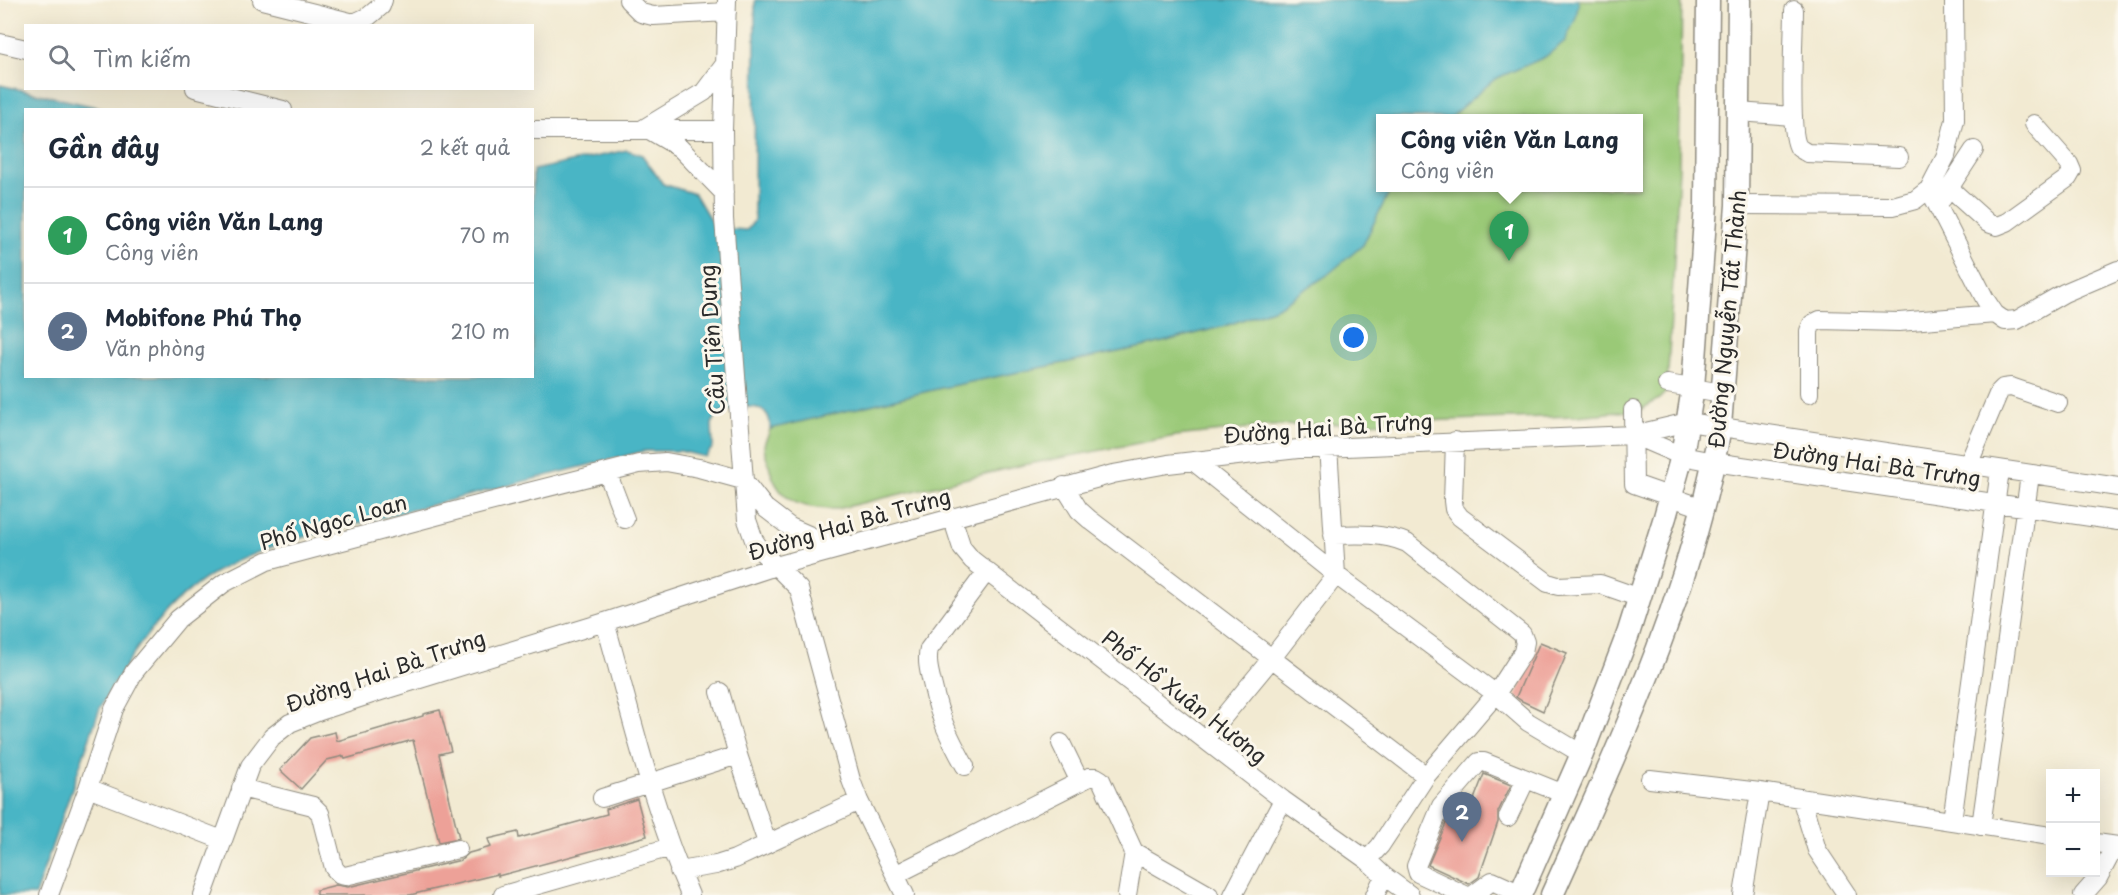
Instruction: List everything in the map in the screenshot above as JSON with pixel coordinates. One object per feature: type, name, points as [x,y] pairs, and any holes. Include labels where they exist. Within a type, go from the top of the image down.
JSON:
[{"type":"main road","name":"Đường Nguyễn Tất Thành","points":[[1520,894],[1582,754],[1628,634],[1682,456],[1693,388],[1707,205],[1708,0]]},
{"type":"main road","name":"Đường Nguyễn Tất Thành","points":[[1552,895],[1608,770],[1660,642],[1688,560],[1714,462],[1723,393],[1737,205],[1739,0]]},
{"type":"street","points":[[262,0],[354,23],[369,16],[381,6],[383,0]]},
{"type":"street","points":[[628,0],[641,13],[653,16],[727,6]]},
{"type":"street","points":[[1737,205],[1893,206],[1915,200],[1929,189],[1946,156],[1955,120],[1954,0]]},
{"type":"street","name":"Cầu Tiên Dung","points":[[727,6],[723,130],[724,219],[747,520],[754,540],[762,552],[800,589],[850,780],[905,895]]},
{"type":"street","points":[[1794,10],[1793,116],[1799,149],[1807,153],[1899,157]]},
{"type":"street","points":[[0,43],[24,49]]},
{"type":"street","points":[[645,130],[704,92],[725,64]]},
{"type":"street","points":[[203,90],[275,108]]},
{"type":"street","points":[[1738,112],[1793,116]]},
{"type":"street","points":[[1949,188],[1988,223],[1996,226],[2007,222],[2068,178],[2072,171],[2069,164],[2034,124]]},
{"type":"street","points":[[534,130],[723,130]]},
{"type":"street","points":[[645,130],[680,148],[724,194]]},
{"type":"street","points":[[1937,206],[1974,150]]},
{"type":"street","points":[[1929,189],[1984,299],[1995,315],[2005,321],[2017,320],[2064,293],[2118,270]]},
{"type":"street","points":[[1809,394],[1809,331],[1812,324],[1820,320],[1899,322],[1995,315]]},
{"type":"street","points":[[1667,384],[1723,393]]},
{"type":"street","points":[[1968,465],[1999,392],[2003,388],[2011,387],[2058,403]]},
{"type":"street","points":[[1633,410],[1634,484],[1703,508]]},
{"type":"street","name":"Đường Hai Bà Trưng","points":[[203,895],[240,788],[250,766],[272,737],[290,723],[381,691],[776,566],[1064,486],[1140,468],[1328,446],[1633,435],[1688,422],[2030,475],[2118,486]]},
{"type":"street","name":"Đường Hai Bà Trưng","points":[[1633,435],[1682,456],[1714,462],[2118,521]]},
{"type":"street","points":[[1455,441],[1453,501],[1454,509],[1460,517],[1548,583],[1558,586],[1600,584],[1640,598]]},
{"type":"street","points":[[1205,739],[1336,575],[1328,446]]},
{"type":"street","points":[[1193,461],[1336,575],[1496,694],[1528,722],[1582,754]]},
{"type":"street","name":"Phố Ngọc Loan","points":[[49,895],[114,709],[134,672],[178,619],[224,583],[267,561],[639,464],[666,462],[743,480]]},
{"type":"street","points":[[1952,821],[2000,470]]},
{"type":"street","points":[[607,472],[625,519]]},
{"type":"street","points":[[1981,826],[2030,475]]},
{"type":"street","points":[[743,480],[771,513],[790,527],[812,537],[833,542],[875,539]]},
{"type":"street","points":[[1064,486],[1078,510],[1426,776]]},
{"type":"street","name":"Phố Hồ Xuân Hương","points":[[952,517],[962,548],[972,560],[1410,895]]},
{"type":"street","points":[[1333,535],[1391,536],[1407,543],[1522,634],[1525,642],[1523,652],[1496,694],[1426,776],[1380,846],[1367,860]]},
{"type":"street","points":[[965,766],[940,716],[928,667],[928,656],[929,649],[987,572]]},
{"type":"street","points":[[605,622],[651,783],[679,871],[690,895]]},
{"type":"street","points":[[1977,644],[2006,648]]},
{"type":"street","points":[[720,692],[738,756],[767,843]]},
{"type":"street","points":[[1060,743],[1080,782]]},
{"type":"street","points":[[602,798],[738,756]]},
{"type":"street","points":[[1465,895],[1418,873],[1416,866],[1441,806],[1479,762],[1564,794]]},
{"type":"street","points":[[895,875],[1089,777],[1096,777],[1101,780],[1134,852],[1127,895]]},
{"type":"street","points":[[1508,817],[1526,779]]},
{"type":"street","points":[[1650,779],[1760,792],[2046,835]]},
{"type":"street","points":[[88,788],[222,840]]},
{"type":"street","points":[[240,788],[313,806],[320,813],[334,868],[340,875],[345,876],[458,849]]},
{"type":"street","points":[[1743,895],[1760,792]]},
{"type":"street","points":[[1801,798],[1817,850],[1847,895]]},
{"type":"street","points":[[1233,895],[1283,800]]},
{"type":"street","points":[[679,871],[716,865],[735,859],[859,801]]},
{"type":"street","points":[[2083,895],[2098,878],[2116,846],[2100,844]]},
{"type":"street","points":[[503,895],[671,847]]},
{"type":"street","points":[[1134,852],[1209,895]]},
{"type":"street","points":[[1375,895],[1384,876]]},
{"type":"street","points":[[1473,895],[1492,881],[1520,894]]},
{"type":"green space","points":[[1579,0],[1682,0],[1679,168],[1667,391],[1659,399],[1640,410],[1576,416],[1268,426],[1176,436],[1023,465],[837,509],[802,505],[792,501],[778,487],[764,448],[770,429],[941,388],[1147,346],[1225,326],[1278,307],[1363,245],[1389,192],[1643,192],[1643,114],[1454,114],[1495,78],[1545,57],[1576,18]]},
{"type":"water","points":[[755,0],[1579,0],[1576,18],[1565,41],[1545,57],[1495,79],[1454,114],[1376,114],[1376,192],[1389,192],[1363,245],[1326,276],[1278,307],[1225,326],[1147,346],[941,388],[770,429],[769,419],[765,412],[759,409],[743,407],[726,411],[718,413],[712,424],[713,447],[705,457],[680,451],[644,451],[285,542],[221,569],[201,581],[166,612],[137,649],[100,708],[35,895],[0,895],[0,85],[101,108],[24,108],[24,378],[534,378],[534,170],[627,150],[642,155],[663,184],[695,194],[715,228],[747,230],[754,221]]},
{"type":"building","points":[[1540,642],[1567,653],[1543,711],[1516,697]]},
{"type":"building","points":[[440,710],[451,751],[439,754],[459,838],[439,842],[413,740],[345,759],[344,756],[327,760],[301,789],[280,770],[310,738],[335,732],[337,741]]},
{"type":"building","points":[[1484,774],[1511,785],[1498,812],[1498,822],[1479,877],[1469,884],[1428,865],[1451,812],[1455,807],[1469,812]]},
{"type":"building","points":[[637,799],[647,836],[498,876],[498,874],[410,895],[316,895],[316,890],[336,885],[348,887],[461,860],[469,853],[491,847],[488,839],[518,832],[519,838],[607,814],[606,809]]},
{"type":"place","name":"Công viên Văn Lang","points":[[1509,261]]},
{"type":"place","name":"Mobifone Phú Thọ","points":[[1462,842]]}]
